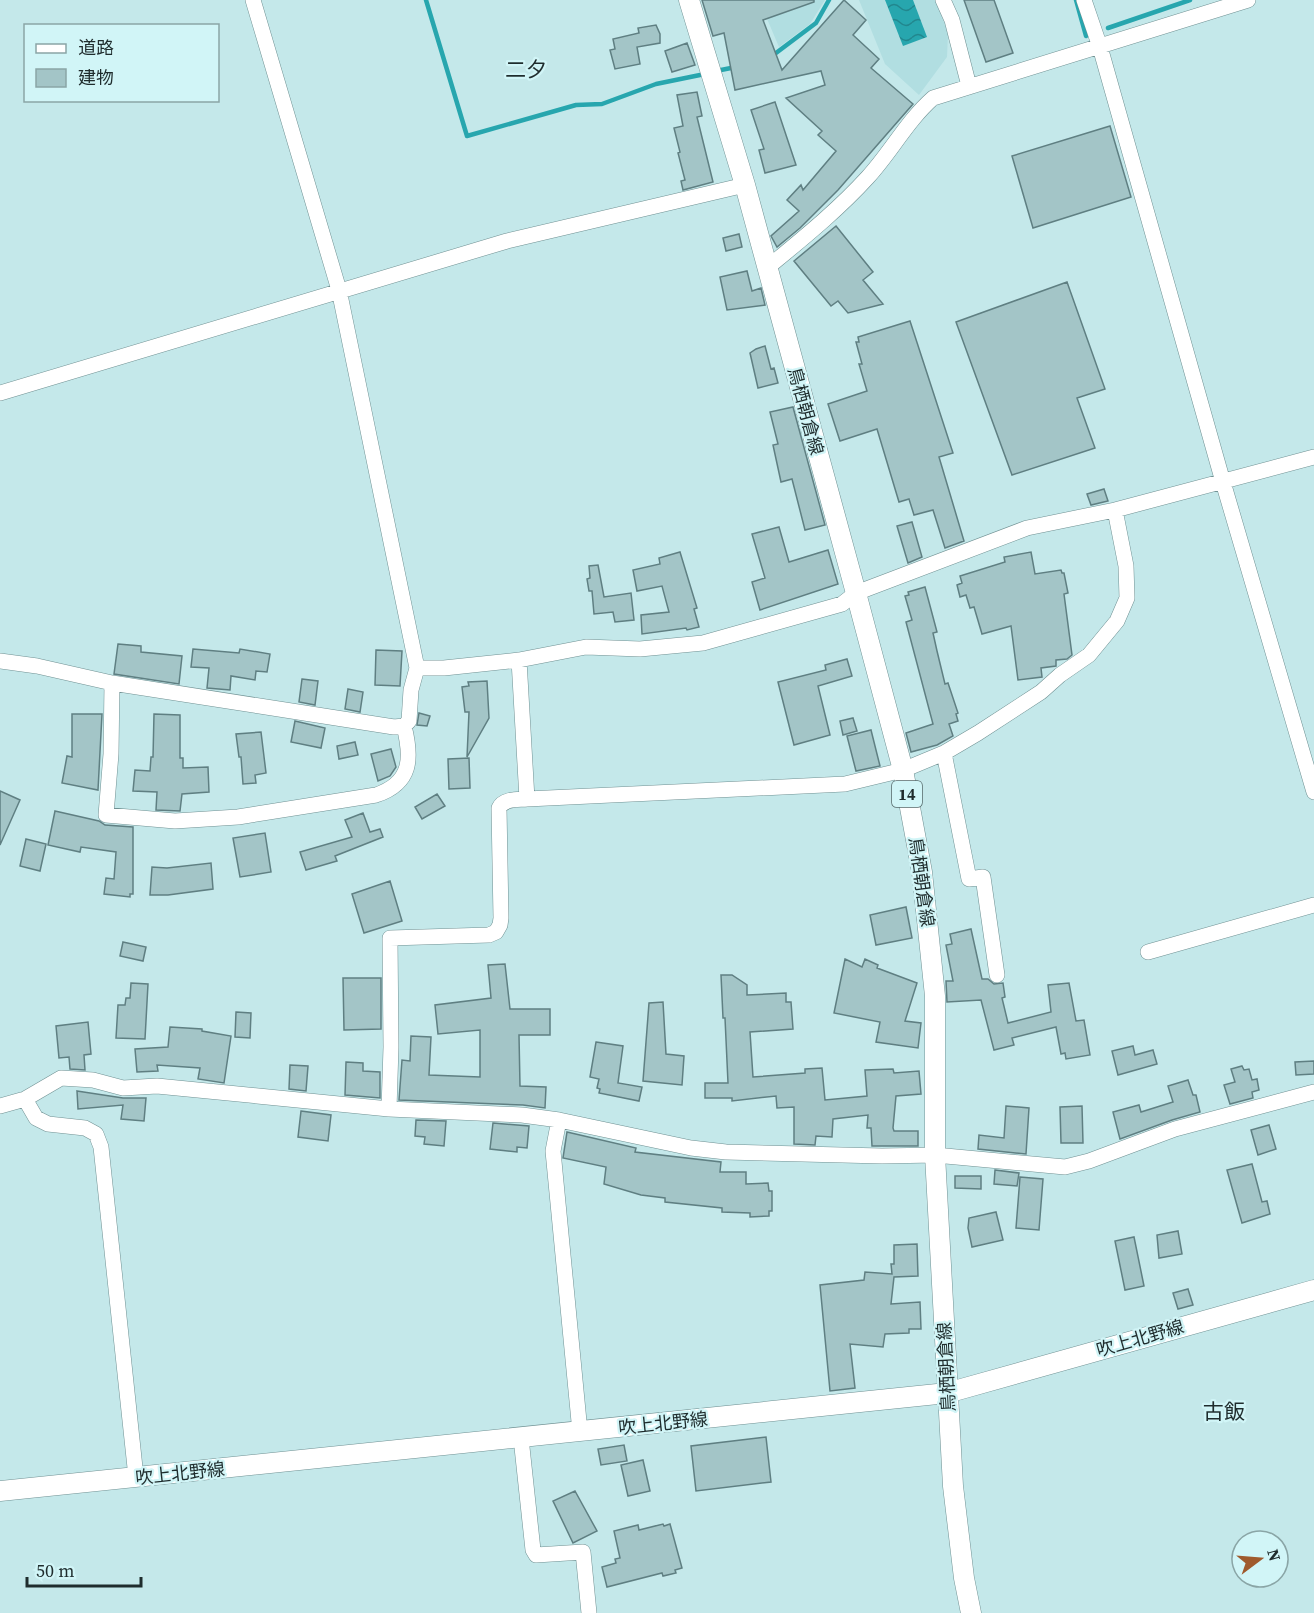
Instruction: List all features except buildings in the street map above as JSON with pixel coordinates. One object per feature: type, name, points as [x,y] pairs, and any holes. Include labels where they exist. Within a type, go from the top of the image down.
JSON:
[{"type":"main road","name":"鳥栖朝倉線","points":[[689,0],[745,185],[856,593],[903,770],[922,872],[932,958],[935,1031],[935,1155],[953,1486],[964,1578],[971,1613]]},
{"type":"main road","name":"吹上北野線","points":[[0,1491],[947,1393],[1314,1290]]},
{"type":"street","points":[[0,661],[37,666],[112,683],[394,727],[404,726],[409,721],[411,690],[417,668],[339,290],[253,0]]},
{"type":"street","points":[[943,0],[952,20],[969,86]]},
{"type":"street","points":[[1084,0],[1100,47],[1223,482],[1314,792]]},
{"type":"street","points":[[767,268],[830,216],[869,176],[921,109],[933,98],[1248,0]]},
{"type":"street","points":[[0,393],[507,241],[745,185]]},
{"type":"street","points":[[417,668],[444,668],[519,660],[586,647],[640,649],[703,643],[842,604],[856,593],[1027,528],[1115,510],[1314,457]]},
{"type":"street","points":[[389,1109],[390,938],[489,935],[496,932],[501,918],[499,808],[504,802],[845,784],[903,770],[944,753],[1041,692],[1060,675],[1089,655],[1117,621],[1127,598],[1126,566],[1115,510]]},
{"type":"street","points":[[519,660],[527,800]]},
{"type":"street","points":[[112,683],[111,754],[106,815],[175,821],[238,817],[376,795],[390,790],[400,782],[408,764],[410,747],[404,726]]},
{"type":"street","points":[[944,753],[969,879],[983,877],[997,975]]},
{"type":"street","points":[[1149,952],[1314,905]]},
{"type":"street","points":[[2,1101],[25,1099],[61,1078],[93,1080],[123,1088],[157,1086],[389,1109],[522,1115],[559,1120],[691,1148],[726,1152],[935,1155],[1065,1167],[1089,1161],[1175,1128],[1314,1092]]},
{"type":"street","points":[[25,1099],[36,1118],[48,1124],[85,1128],[96,1134],[101,1147],[136,1477]]},
{"type":"street","points":[[559,1120],[553,1151],[580,1432]]},
{"type":"street","points":[[520,1438],[533,1550],[536,1555],[583,1552],[589,1613]]},
{"type":"shaded area","points":[[759,0],[825,0],[810,24],[779,47]]},
{"type":"shaded area","points":[[859,0],[936,0],[948,34],[947,57],[919,95],[885,64]]},
{"type":"water","points":[[885,0],[913,0],[927,37],[903,46]]},
{"type":"waterway","points":[[426,0],[467,136],[576,105],[602,104],[656,84],[700,75]]},
{"type":"waterway","points":[[772,56],[816,23],[829,0]]},
{"type":"waterway","points":[[1076,0],[1086,36]]},
{"type":"waterway","points":[[1108,28],[1190,0]]},
{"type":"waterway","points":[[721,70],[736,67]]},
{"type":"district","name":"二夕","points":[[526,69]]},
{"type":"district","name":"古飯","points":[[1224,1411]]}]
